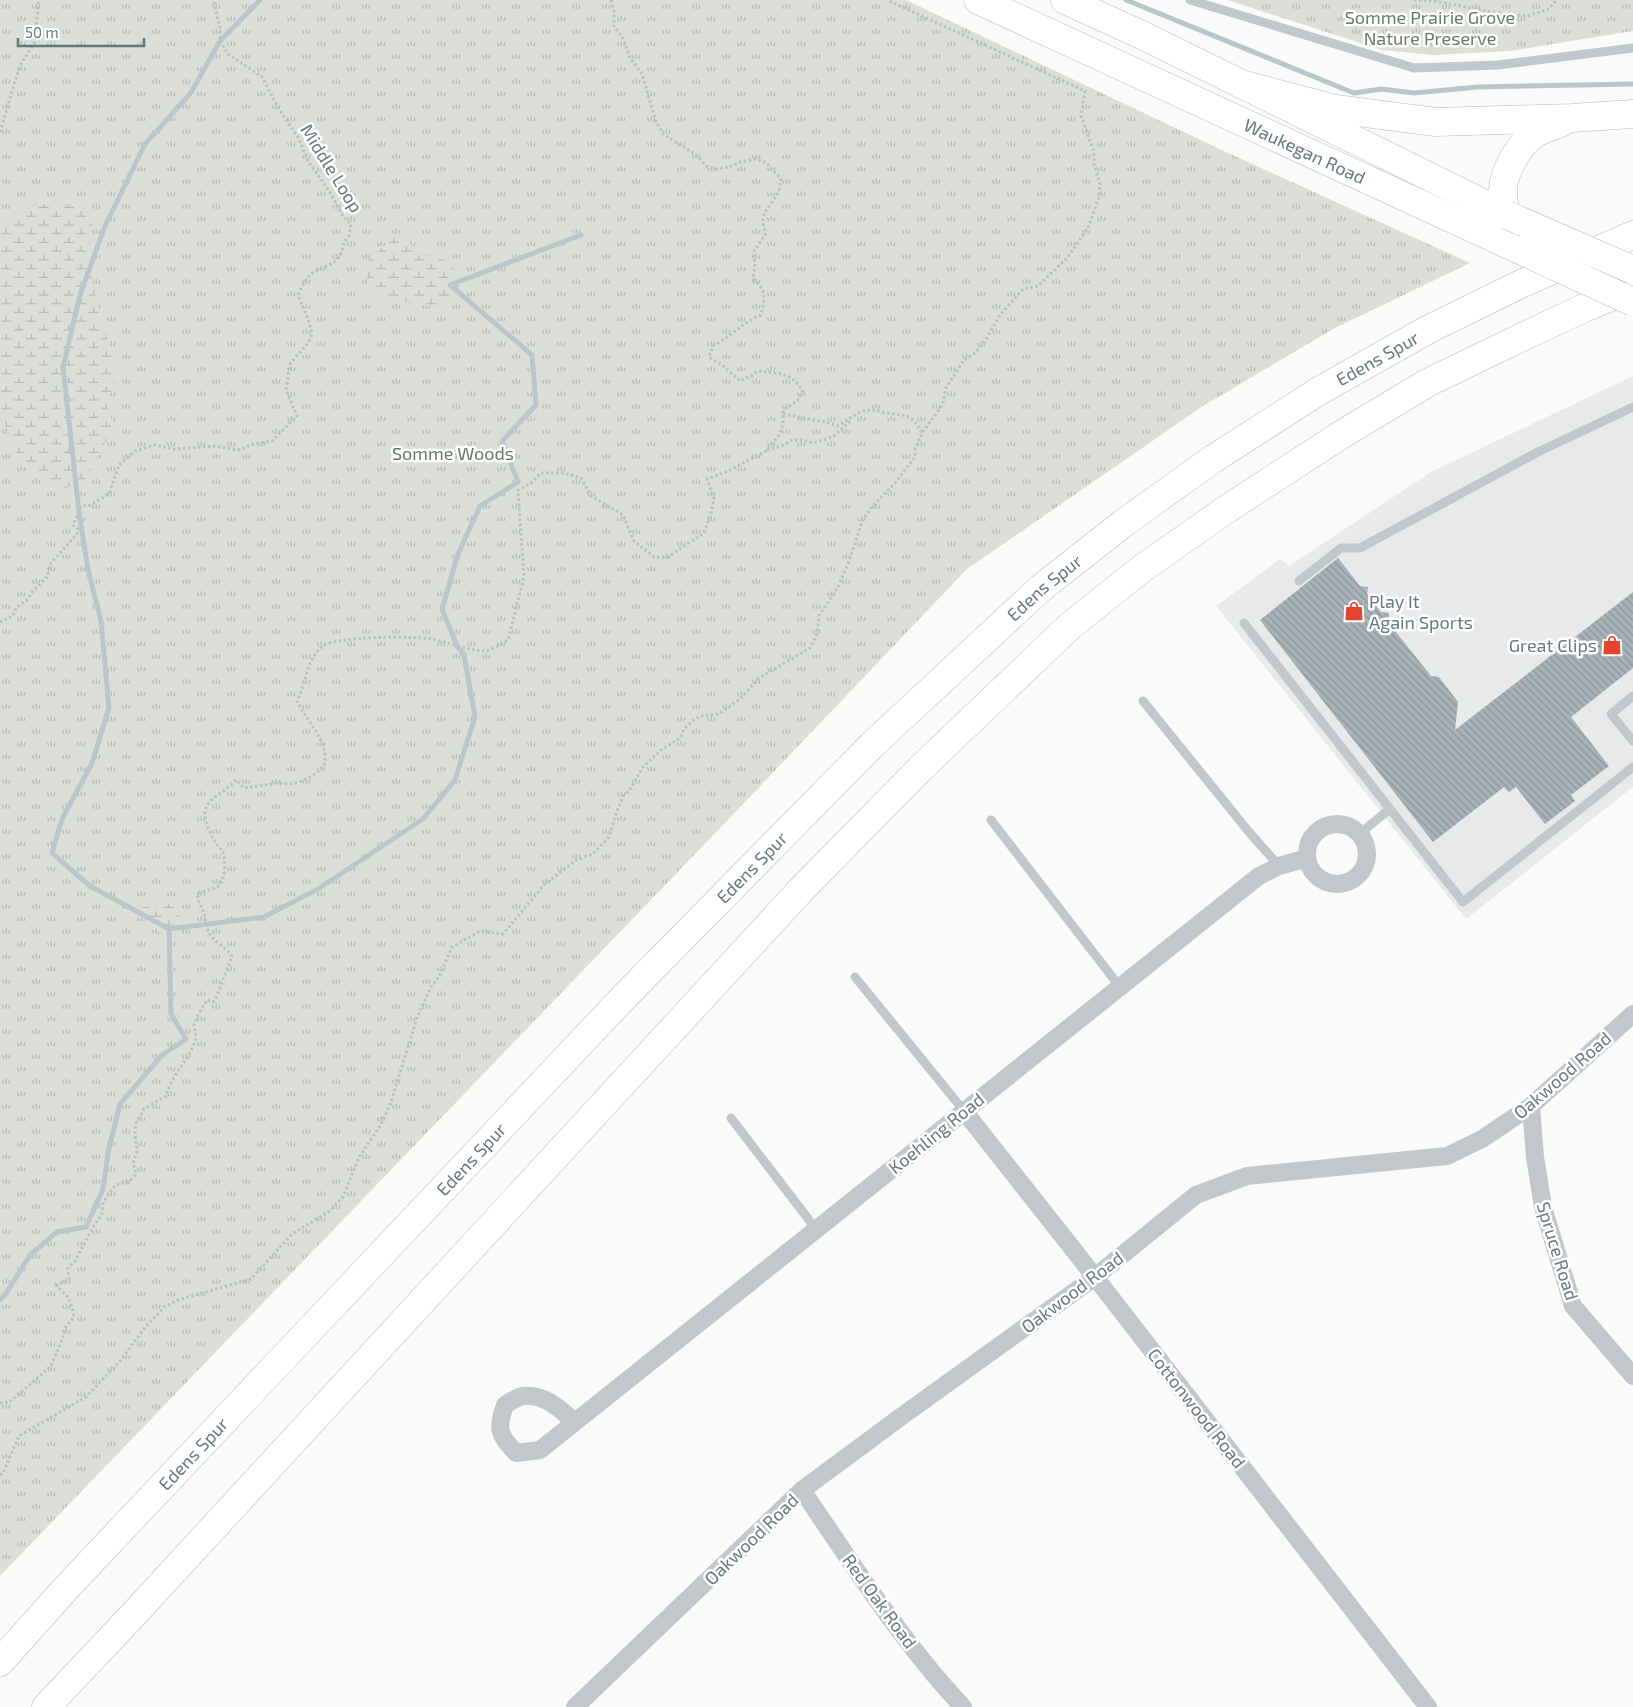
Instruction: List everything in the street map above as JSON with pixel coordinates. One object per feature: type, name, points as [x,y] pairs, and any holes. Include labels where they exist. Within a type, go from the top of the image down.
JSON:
[{"type":"main road","name":"Waukegan Road","points":[[978,0],[1633,302]]},
{"type":"main road","name":"Waukegan Road","points":[[1065,0],[1144,36],[1507,215],[1633,270]]},
{"type":"main road","points":[[1242,84],[1335,109],[1436,122],[1572,118],[1633,114]]},
{"type":"main road","points":[[1520,250],[1507,215],[1503,191],[1515,154],[1536,133],[1572,118]]},
{"type":"main road","name":"Edens Spur","points":[[0,1662],[70,1585],[624,997],[872,745],[1041,588],[1125,522],[1213,459],[1319,390],[1429,329],[1524,283],[1633,235]]},
{"type":"main road","points":[[46,1707],[800,891],[922,768],[1070,626],[1140,570],[1227,509],[1353,428],[1429,382],[1576,312],[1633,288]]},
{"type":"street","points":[[1337,824],[1347,826],[1359,834],[1367,853],[1366,863],[1361,872],[1354,879],[1344,884],[1325,882],[1316,876],[1310,868],[1307,858],[1311,839],[1318,831],[1327,826],[1337,824]]},
{"type":"street","name":"Koehling Road","points":[[574,1422],[1259,876],[1279,866],[1307,858]]},
{"type":"street","name":"Oakwood Road","points":[[575,1707],[594,1700],[802,1490],[1095,1277],[1196,1195],[1247,1176],[1447,1156],[1482,1139],[1531,1106],[1633,1014]]},
{"type":"street","name":"Spruce Road","points":[[1531,1106],[1535,1157],[1543,1207],[1573,1306],[1633,1376]]},
{"type":"street","name":"Cottonwood Road","points":[[964,1111],[1428,1707]]},
{"type":"street","name":"Red Oak Road","points":[[802,1490],[890,1617],[928,1668],[963,1707]]},
{"type":"lane","points":[[1190,0],[1414,68],[1498,65],[1633,48]]},
{"type":"lane","points":[[1299,581],[1341,548],[1360,548],[1538,452],[1633,408]]},
{"type":"lane","points":[[1244,623],[1463,902],[1633,767]]},
{"type":"lane","points":[[1633,696],[1611,714],[1633,741]]},
{"type":"lane","points":[[1143,701],[1249,832],[1279,866]]},
{"type":"lane","points":[[1359,834],[1390,809]]},
{"type":"lane","points":[[992,820],[1120,987]]},
{"type":"lane","points":[[855,977],[964,1111]]},
{"type":"lane","points":[[731,1118],[816,1229]]},
{"type":"path","points":[[0,132],[20,65],[34,44],[39,0]]},
{"type":"path","name":"Middle Loop","points":[[0,622],[13,616],[16,608],[28,599],[47,577],[51,563],[77,534],[78,529],[73,525],[81,506],[90,505],[109,494],[119,465],[135,451],[155,445],[174,449],[214,446],[238,450],[253,444],[272,441],[297,416],[286,390],[290,364],[308,343],[312,334],[298,295],[304,283],[314,272],[340,256],[344,240],[349,236],[351,224],[344,218],[326,185],[308,161],[298,137],[280,111],[262,77],[228,54],[220,41],[220,25],[213,0]]},
{"type":"path","points":[[611,0],[614,11],[614,26],[624,40],[630,58],[642,74],[656,122],[663,134],[696,155],[706,166],[716,168],[730,167],[740,162],[755,159],[766,162],[774,173],[781,178],[779,192],[763,214],[763,226],[766,233],[753,253],[756,263],[753,279],[762,286],[765,295],[761,314],[749,319],[713,346],[709,357],[722,364],[740,381],[756,371],[791,376],[798,383],[803,392],[797,401],[783,410],[783,424],[779,435],[766,451]]},
{"type":"path","points":[[0,1475],[19,1436],[86,1397],[120,1361],[143,1330],[164,1307],[178,1300],[251,1279],[292,1234],[330,1211],[343,1197],[359,1157],[380,1126],[390,1105],[418,1015],[452,947],[480,931],[503,934],[544,885],[576,860],[593,854],[609,837],[616,811],[624,795],[629,791],[643,767],[661,750],[680,738],[691,722],[700,716],[719,714],[740,699],[759,678],[810,648],[817,634],[819,616],[838,587],[863,519],[915,457],[915,450],[922,433],[943,404],[946,388],[952,378],[964,360],[981,346],[1000,314],[1023,289],[1038,286],[1067,258],[1088,228],[1099,198],[1100,184],[1094,164],[1094,152],[1081,116],[1084,91],[887,0]]},
{"type":"path","points":[[1414,0],[1436,1],[1485,11],[1527,16],[1547,10],[1557,0]]},
{"type":"path","points":[[783,414],[826,422],[837,426],[860,412],[872,409],[889,413],[901,413],[917,423],[922,433]]},
{"type":"path","points":[[0,1403],[9,1402],[51,1366],[65,1328],[74,1317],[66,1294],[60,1291],[58,1286],[54,1285],[69,1279],[68,1268],[75,1261],[102,1214],[103,1203],[115,1185],[129,1182],[136,1174],[133,1163],[137,1152],[135,1135],[139,1116],[144,1109],[166,1096],[172,1079],[194,1044],[196,1034],[194,1025],[203,1006],[207,1000],[213,1002],[216,998],[231,963],[232,956],[210,935],[204,913],[197,900],[198,894],[218,887],[223,882],[225,864],[222,850],[216,844],[204,820],[205,809],[212,799],[231,786],[236,780],[244,788],[284,784],[312,777],[324,766],[325,751],[321,740],[298,701],[312,660],[323,646],[345,640],[388,636],[430,639],[485,651],[508,640],[524,577],[518,490],[531,483],[542,472],[564,473],[580,478],[591,496],[623,515],[634,541],[654,557],[666,558],[704,533],[714,499],[707,479],[726,472],[792,440],[813,443],[827,439],[835,435],[860,412]]},
{"type":"shaded area","points":[[1633,376],[1633,787],[1466,919],[1216,606],[1280,559],[1289,566],[1431,472]]},
{"type":"green space","name":"Somme Woods","points":[[0,0],[906,0],[1228,153],[1470,263],[1333,329],[1203,406],[967,569],[0,1576]]},
{"type":"green space","name":"Somme Prairie Grove Nature Preserve","points":[[1227,0],[1633,0],[1633,31],[1510,51],[1432,55],[1382,50]]},
{"type":"green space","points":[[54,203],[74,206],[88,213],[93,222],[88,254],[96,299],[116,369],[115,385],[109,397],[108,408],[112,421],[110,435],[87,477],[79,486],[61,488],[28,470],[15,450],[0,411],[0,223],[29,206]]},
{"type":"green space","points":[[394,238],[402,239],[421,253],[442,258],[453,266],[460,285],[451,298],[445,302],[424,306],[395,298],[380,297],[375,294],[369,286],[366,270],[368,261]]},
{"type":"green space","points":[[165,902],[177,911],[180,923],[175,932],[170,934],[158,932],[136,911],[140,908]]},
{"type":"building","points":[[1338,558],[1360,586],[1368,587],[1367,594],[1381,612],[1389,613],[1388,622],[1431,676],[1439,677],[1458,702],[1455,730],[1633,592],[1633,668],[1571,717],[1609,766],[1571,795],[1575,801],[1545,824],[1516,787],[1509,792],[1504,787],[1433,842],[1260,620]]},
{"type":"waterway","points":[[260,0],[220,41],[190,94],[145,144],[105,226],[80,295],[63,367],[79,512],[88,570],[101,621],[109,708],[92,763],[62,819],[52,853],[90,886],[169,929],[264,917],[318,889],[423,819],[455,780],[475,717],[464,655],[457,646],[442,609],[458,554],[480,506],[518,482],[502,441],[536,405],[532,355],[450,285],[581,235]]},
{"type":"waterway","points":[[1126,0],[1354,93],[1381,89],[1414,93],[1478,87],[1633,84]]},
{"type":"waterway","points":[[0,1300],[30,1255],[57,1232],[86,1227],[103,1189],[108,1153],[120,1104],[162,1055],[186,1039],[171,1014],[169,929]]},
{"type":"place","name":"Play It Again Sports","points":[[1354,611]]},
{"type":"place","name":"Great Clips","points":[[1612,645]]}]
